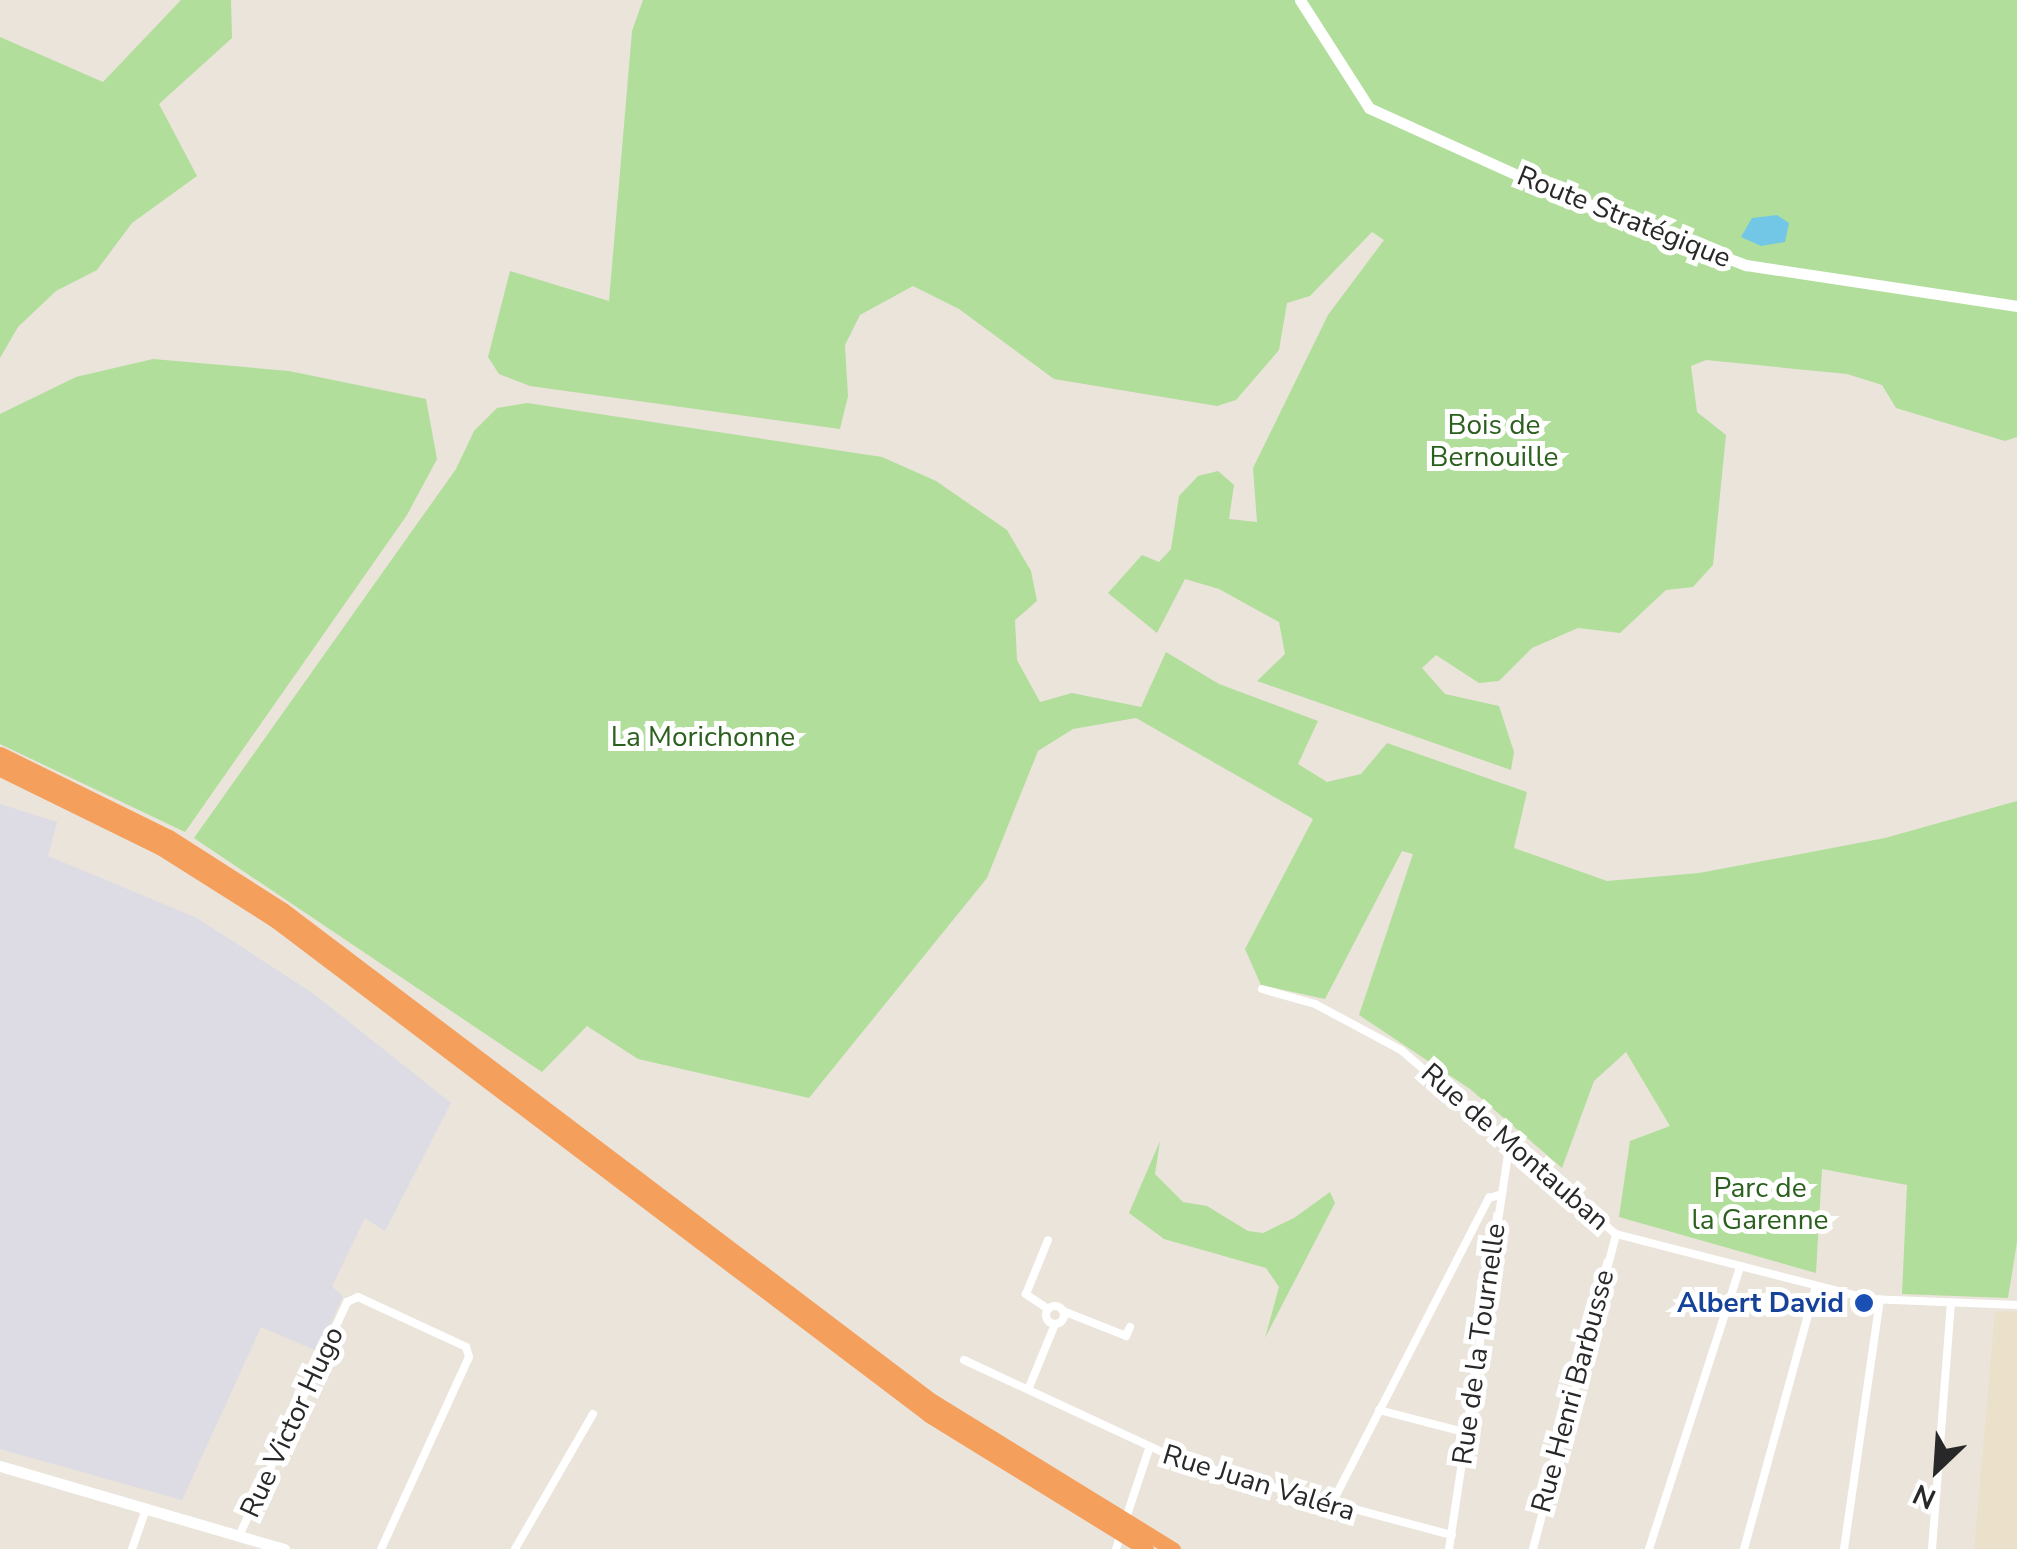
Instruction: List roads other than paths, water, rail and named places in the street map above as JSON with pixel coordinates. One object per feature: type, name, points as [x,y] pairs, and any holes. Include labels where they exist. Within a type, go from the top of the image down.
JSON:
[{"type":"highway","points":[[0,754],[165,842],[333,946],[923,1394],[1141,1542],[1173,1549]]},
{"type":"highway","points":[[0,769],[165,842]]},
{"type":"street","name":"Route Stratégique","points":[[1300,0],[1369,108],[1564,196],[1746,265],[2017,306]]},
{"type":"street","name":"Rue de Montauban","points":[[1262,989],[1315,1004],[1401,1050],[1616,1234],[1880,1300],[2017,1305]]},
{"type":"street","name":"Rue de la Tournelle","points":[[1449,1549],[1498,1195],[1510,1141]]},
{"type":"street","points":[[1330,1507],[1489,1198],[1498,1195]]},
{"type":"street","name":"Rue Henri Barbusse","points":[[1533,1549],[1616,1234]]},
{"type":"street","points":[[1048,1240],[1026,1294],[1048,1309],[1063,1311],[1126,1336],[1130,1327]]},
{"type":"street","points":[[1650,1549],[1740,1267]]},
{"type":"street","points":[[1744,1549],[1816,1286]]},
{"type":"street","name":"Rue Victor Hugo","points":[[240,1536],[347,1302],[358,1297],[466,1347],[469,1357],[381,1549]]},
{"type":"street","points":[[1844,1549],[1880,1300]]},
{"type":"street","points":[[1932,1549],[1951,1304]]},
{"type":"street","points":[[1048,1309],[1054,1324]]},
{"type":"street","points":[[1030,1385],[1063,1311]]},
{"type":"street","name":"Rue Juan Valéra","points":[[964,1360],[1030,1385],[1148,1449],[1330,1507],[1452,1535]]},
{"type":"street","points":[[1379,1410],[1468,1433]]},
{"type":"street","points":[[515,1549],[593,1414]]},
{"type":"street","points":[[1116,1549],[1148,1449]]},
{"type":"street","points":[[0,1468],[284,1549]]},
{"type":"street","points":[[132,1549],[146,1509]]},
{"type":"water","points":[[1777,215],[1789,223],[1785,242],[1761,246],[1741,237],[1752,218]]},
{"type":"place","name":"Albert David","points":[[1864,1303]]},
{"type":"park label","name":"Bois de Bernouille","points":[[1494,441]]},
{"type":"park label","name":"La Morichonne","points":[[703,737]]},
{"type":"park label","name":"Parc de la Garenne","points":[[1760,1204]]}]
